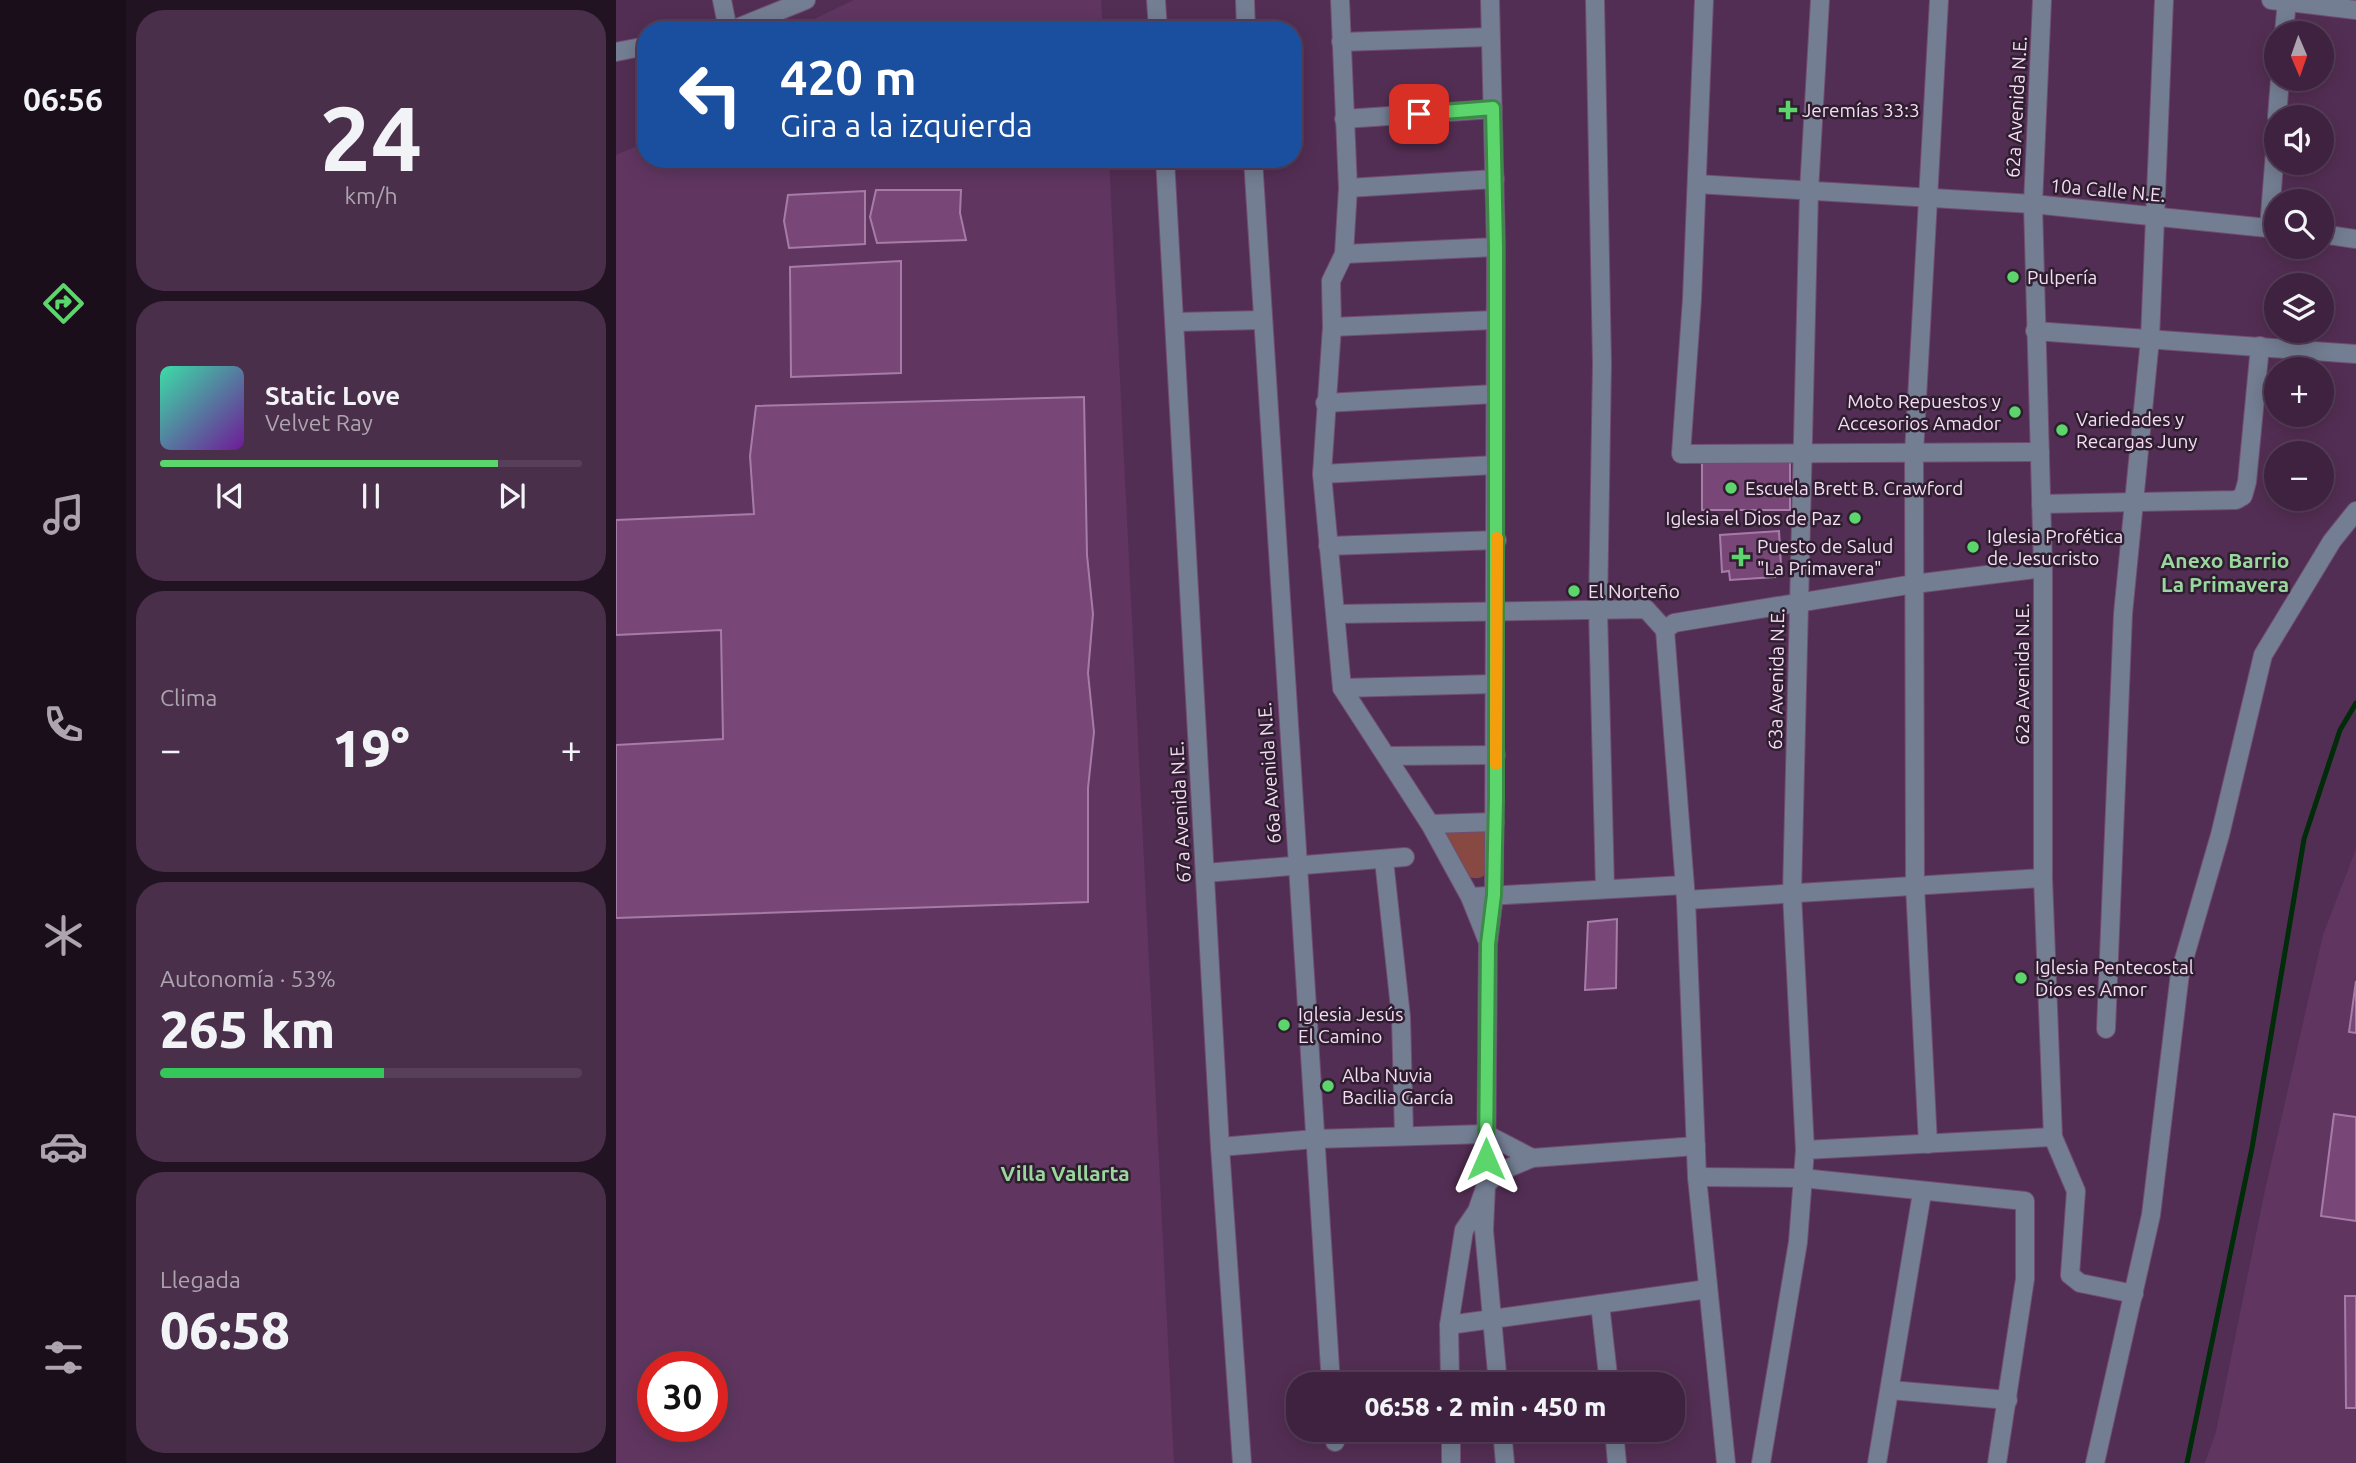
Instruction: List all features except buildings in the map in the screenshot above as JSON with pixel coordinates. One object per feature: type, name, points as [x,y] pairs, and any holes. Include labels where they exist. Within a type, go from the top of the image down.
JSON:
[{"type":"street","points":[[722,0],[728,21]]},
{"type":"street","points":[[753,21],[806,0]]},
{"type":"street","points":[[1156,0],[1157,21]]},
{"type":"street","points":[[1245,0],[1246,21]]},
{"type":"street","points":[[1340,0],[1348,188],[1344,254],[1331,281],[1332,327],[1322,474],[1342,688],[1430,824],[1470,897],[1488,944]]},
{"type":"street","points":[[1490,0],[1496,247],[1496,755],[1494,895],[1475,1134],[1486,1185],[1484,1230],[1497,1372]]},
{"type":"street","points":[[1595,0],[1602,364],[1598,609],[1605,888]]},
{"type":"street","points":[[1704,0],[1698,184],[1681,454],[2040,452]]},
{"type":"street","name":"63a Avenida N.E.","points":[[1761,1463],[1798,1242],[1805,1150],[1793,894],[1801,455],[1809,191],[1820,0]]},
{"type":"street","points":[[1928,1143],[1915,886],[1914,453],[1939,0]]},
{"type":"street","name":"62a Avenida N.E.","points":[[2042,0],[2033,204],[2043,568],[2043,878],[2053,1138],[2076,1191],[2070,1275],[2080,1283],[2134,1294]]},
{"type":"street","points":[[2106,1029],[2123,614],[2150,339],[2164,0]]},
{"type":"street","points":[[2283,21],[2281,1],[2356,10]]},
{"type":"street","points":[[1341,42],[1490,37]]},
{"type":"street","points":[[616,52],[637,48]]},
{"type":"street","points":[[1344,119],[1493,108]]},
{"type":"street","name":"67a Avenida N.E.","points":[[1166,168],[1220,1147],[1242,1463]]},
{"type":"street","name":"66a Avenida N.E.","points":[[1254,168],[1330,1372]]},
{"type":"street","points":[[1348,188],[1495,179]]},
{"type":"street","name":"10a Calle N.E.","points":[[1698,184],[2033,204],[2264,227]]},
{"type":"street","points":[[2334,236],[2356,239]]},
{"type":"street","points":[[1344,254],[1496,247]]},
{"type":"street","points":[[1175,322],[1262,320]]},
{"type":"street","points":[[1332,327],[1494,320]]},
{"type":"street","points":[[2035,331],[2356,354]]},
{"type":"street","points":[[2041,504],[2236,500],[2243,496],[2247,482],[2260,346]]},
{"type":"street","points":[[1325,403],[1495,394]]},
{"type":"street","points":[[1322,474],[1495,465]]},
{"type":"street","points":[[2095,1463],[2151,1215],[2180,973],[2220,835],[2263,655],[2332,541],[2356,511]]},
{"type":"street","points":[[1328,545],[1497,540]]},
{"type":"street","points":[[1665,630],[1674,623],[1914,584],[2043,568]]},
{"type":"street","points":[[1336,614],[1646,609],[1665,630],[1685,893],[1697,1177],[1726,1463]]},
{"type":"street","points":[[1342,688],[1495,684]]},
{"type":"street","points":[[1388,756],[1496,755]]},
{"type":"street","points":[[1430,824],[1495,822]]},
{"type":"street","points":[[1205,873],[1405,858]]},
{"type":"street","points":[[1384,860],[1401,1017],[1404,1135]]},
{"type":"street","points":[[1470,897],[1605,888],[1685,893],[1793,894],[2043,878]]},
{"type":"street","points":[[1220,1147],[1315,1139],[1475,1134],[1531,1158]]},
{"type":"street","points":[[1805,1150],[2053,1138]]},
{"type":"street","points":[[1450,1372],[1449,1325],[1464,1230],[1477,1211],[1486,1185],[1499,1172],[1531,1158],[1696,1146]]},
{"type":"street","points":[[1697,1177],[1802,1178],[1922,1193],[2025,1201],[2025,1279],[1997,1463]]},
{"type":"street","points":[[1877,1463],[1922,1193]]},
{"type":"street","points":[[1449,1325],[1709,1289]]},
{"type":"street","points":[[1600,1304],[1608,1372]]},
{"type":"street","points":[[1890,1390],[2008,1400]]},
{"type":"street","points":[[1451,1442],[1451,1463]]},
{"type":"street","points":[[1503,1442],[1505,1463]]},
{"type":"street","points":[[1615,1442],[1618,1463]]},
{"type":"shaded area","points":[[854,0],[1101,0],[1102,21],[812,21]]},
{"type":"shaded area","points":[[637,146],[637,168],[1109,168],[1174,1463],[616,1463],[616,155]]},
{"type":"shaded area","points":[[1487,830],[1487,873],[1477,878],[1466,876],[1441,831]]},
{"type":"shaded area","points":[[2356,849],[2356,1463],[2205,1463],[2216,1432],[2264,1195],[2323,935]]},
{"type":"waterway","points":[[2187,1463],[2252,1148],[2304,839],[2340,730],[2356,703]]},
{"type":"slow traffic","points":[[1496,764],[1497,538]]},
{"type":"place","name":"Jeremías 33:3","points":[[1788,110]]},
{"type":"place","name":"Pulpería","points":[[2013,277]]},
{"type":"place","name":"Moto Repuestos y Accesorios Amador","points":[[2015,412]]},
{"type":"place","name":"Variedades y Recargas Juny","points":[[2062,430]]},
{"type":"place","name":"Escuela Brett B. Crawford","points":[[1731,488]]},
{"type":"place","name":"Iglesia el Dios de Paz","points":[[1855,518]]},
{"type":"place","name":"Iglesia Profética de Jesucristo","points":[[1973,547]]},
{"type":"place","name":"Puesto de Salud \"La Primavera\"","points":[[1741,557]]},
{"type":"place","name":"El Norteño","points":[[1574,591]]},
{"type":"place","name":"Iglesia Pentecostal Dios es Amor","points":[[2021,978]]},
{"type":"place","name":"Iglesia Jesús El Camino","points":[[1284,1025]]},
{"type":"place","name":"Alba Nuvia Bacilia García","points":[[1328,1086]]},
{"type":"district","name":"Anexo Barrio La Primavera","points":[[2225,572]]},
{"type":"district","name":"Villa Vallarta","points":[[1065,1173]]},
{"type":"route","points":[[1419,114],[1493,108],[1496,247],[1496,799],[1494,895],[1488,944],[1486,1159]]}]
